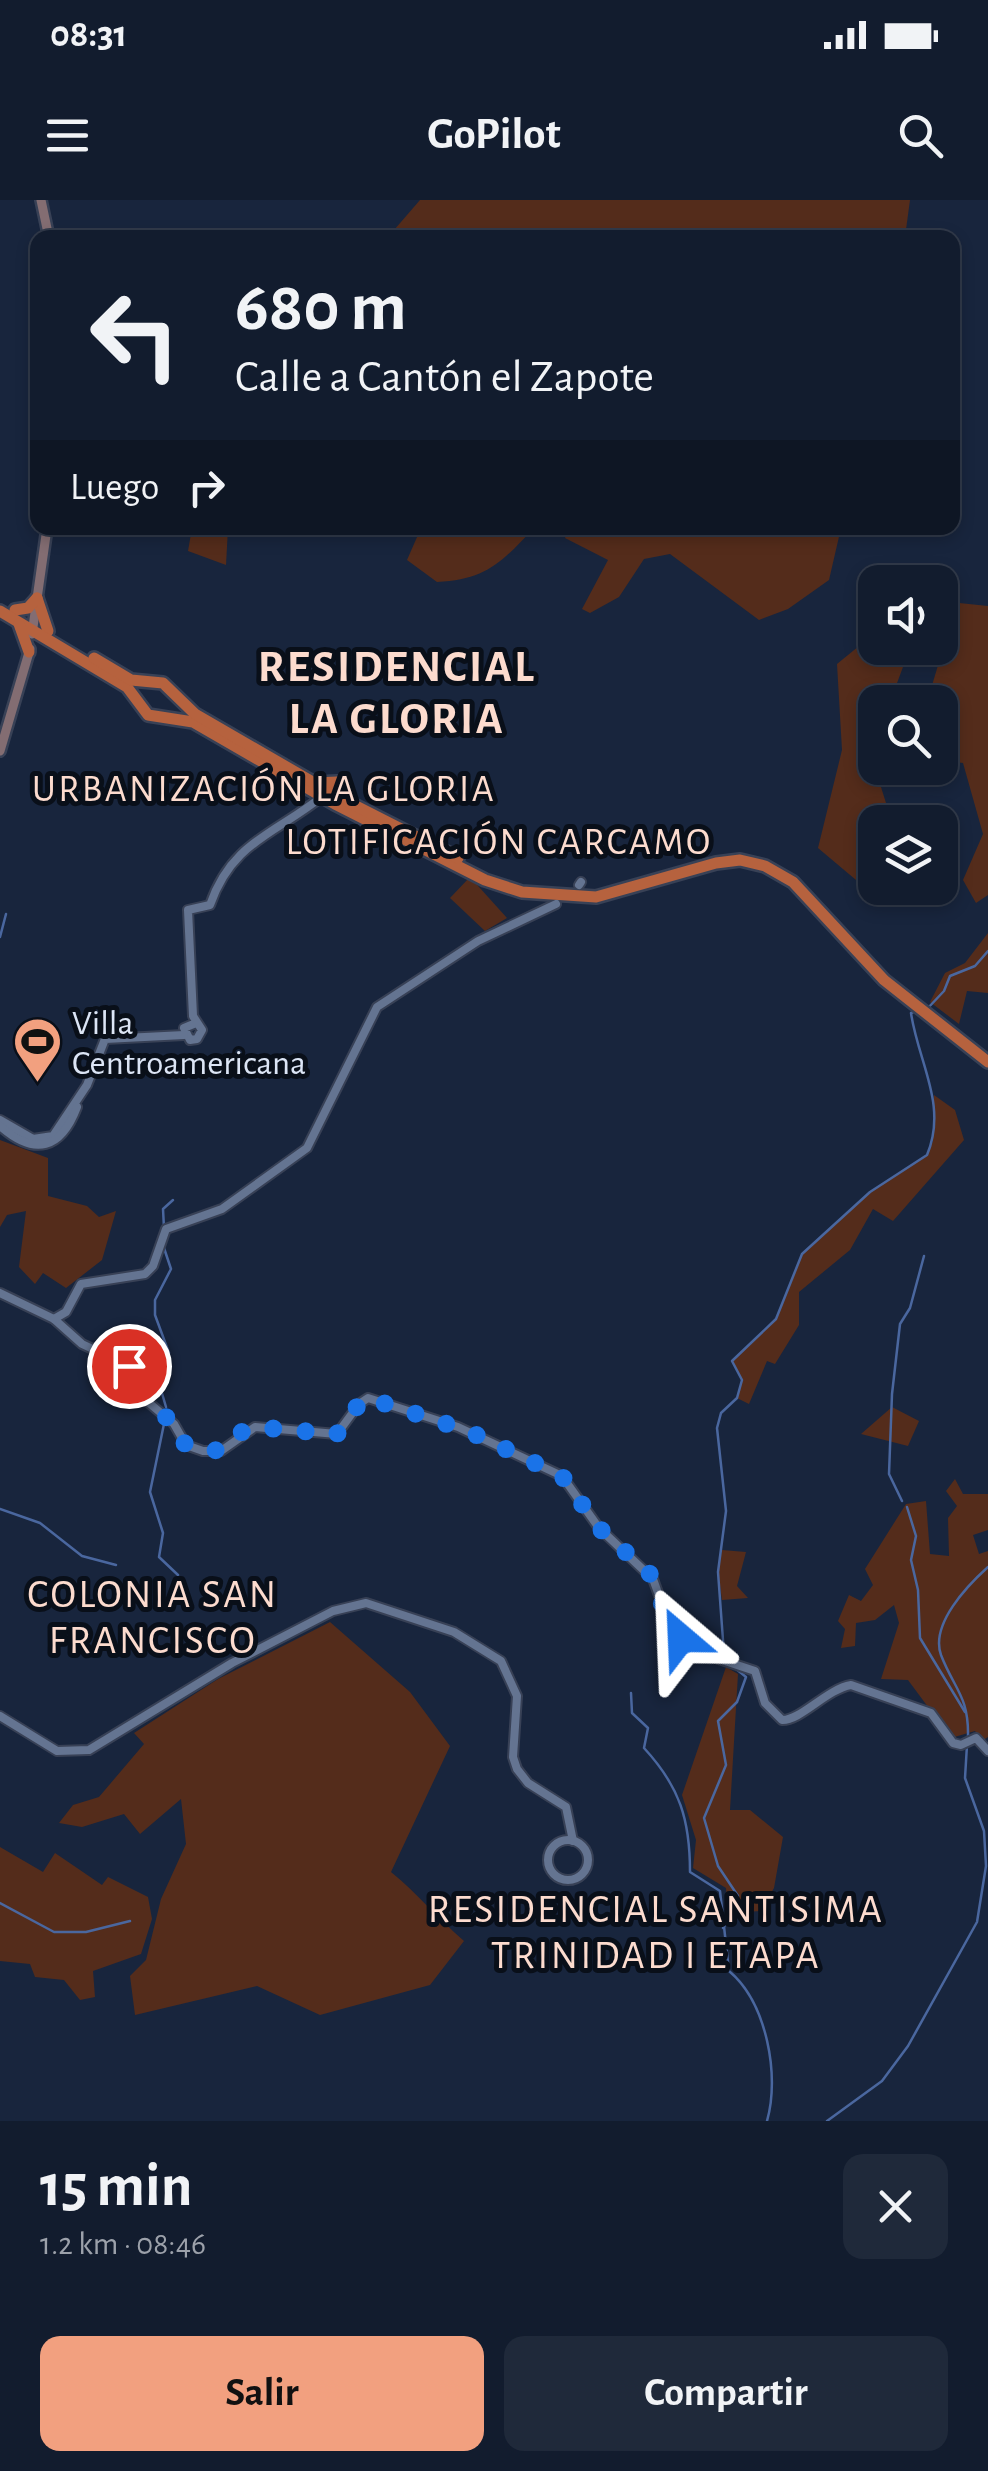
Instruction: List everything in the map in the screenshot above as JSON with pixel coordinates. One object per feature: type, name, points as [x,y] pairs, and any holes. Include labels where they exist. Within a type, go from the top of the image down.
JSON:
[{"type":"highway","points":[[0,611],[14,614],[38,598],[48,635],[138,698],[144,712],[193,722],[317,795],[338,802],[485,880],[536,895],[596,898],[724,861],[768,867],[794,882],[884,980],[988,1058]]},
{"type":"highway","points":[[0,601],[33,626],[131,680],[164,683],[196,714],[317,795]]},
{"type":"highway","points":[[14,614],[25,630],[28,659]]},
{"type":"highway","points":[[28,659],[48,635]]},
{"type":"highway","points":[[138,698],[150,682]]},
{"type":"highway","points":[[160,716],[172,706],[172,693]]},
{"type":"highway","points":[[317,795],[337,782],[338,802]]},
{"type":"main road","points":[[41,200],[47,230]]},
{"type":"main road","points":[[0,751],[28,659],[46,535]]},
{"type":"street","points":[[0,1123],[29,1145],[44,1148],[57,1142],[105,1039],[187,1026],[187,912],[210,905],[218,880],[252,841],[317,795]]},
{"type":"street","points":[[54,1320],[66,1312],[81,1284],[145,1274],[153,1266],[166,1229],[222,1209],[300,1154],[320,1129],[377,1007],[478,942],[556,904]]},
{"type":"street","points":[[0,1293],[54,1320],[82,1344],[130,1368],[142,1396],[174,1424],[185,1444],[203,1451],[223,1450],[245,1430],[255,1427],[337,1434],[368,1398],[458,1427],[556,1472],[574,1488],[599,1528],[650,1574],[670,1624],[681,1638],[698,1652],[755,1671],[765,1703],[784,1720],[793,1719],[817,1699],[852,1685],[931,1712],[953,1743],[961,1745],[976,1738],[988,1751]]},
{"type":"street","points":[[0,1716],[57,1751],[89,1750],[265,1645],[333,1612],[370,1604],[454,1632],[500,1661],[517,1696],[517,1769],[528,1784],[566,1807],[573,1841],[584,1849],[587,1865],[576,1878],[562,1879],[552,1870],[549,1855],[561,1842],[573,1841]]},
{"type":"shaded area","points":[[420,200],[910,200],[906,230],[394,230]]},
{"type":"shaded area","points":[[191,535],[228,535],[226,565],[188,551]]},
{"type":"shaded area","points":[[418,535],[527,535],[492,567],[468,578],[437,582],[407,560]]},
{"type":"shaded area","points":[[839,535],[829,580],[788,609],[759,620],[670,554],[644,559],[619,597],[590,613],[582,609],[608,560],[565,538]]},
{"type":"shaded area","points":[[958,603],[988,606],[988,895],[976,903],[963,880],[983,834],[963,763],[958,762],[958,685],[932,685],[938,665],[958,665]]},
{"type":"shaded area","points":[[858,647],[858,665],[904,665],[896,685],[858,685],[858,785],[880,785],[887,805],[858,805],[858,882],[818,848],[842,750],[837,664]]},
{"type":"shaded area","points":[[470,877],[507,918],[485,931],[450,898]]},
{"type":"shaded area","points":[[988,933],[988,993],[967,991],[959,1024],[930,1002],[945,973],[965,963]]},
{"type":"shaded area","points":[[934,1095],[955,1110],[964,1140],[893,1221],[873,1209],[850,1250],[799,1292],[799,1325],[775,1364],[767,1361],[749,1404],[737,1398],[742,1381],[732,1361],[776,1319],[802,1254],[870,1192],[927,1155],[933,1141]]},
{"type":"shaded area","points":[[0,1140],[48,1158],[48,1196],[87,1206],[99,1217],[116,1211],[102,1260],[66,1288],[43,1273],[35,1284],[19,1267],[26,1211],[7,1215],[0,1227]]},
{"type":"shaded area","points":[[892,1407],[919,1421],[908,1446],[861,1434]]},
{"type":"shaded area","points":[[955,1479],[963,1494],[988,1494],[988,1530],[973,1535],[979,1554],[988,1551],[988,1737],[982,1741],[975,1731],[951,1738],[908,1680],[881,1679],[899,1623],[894,1605],[875,1620],[856,1623],[855,1646],[841,1648],[845,1629],[838,1621],[849,1595],[861,1601],[873,1585],[865,1569],[906,1504],[926,1501],[930,1554],[949,1556],[948,1518],[957,1506],[946,1491]]},
{"type":"shaded area","points":[[722,1550],[746,1552],[737,1586],[748,1598],[722,1600],[718,1571]]},
{"type":"shaded area","points":[[330,1622],[410,1692],[450,1746],[391,1872],[464,1941],[430,1985],[320,2015],[257,1986],[135,2015],[130,1976],[146,1960],[161,1899],[186,1844],[181,1799],[140,1834],[124,1814],[82,1827],[59,1823],[73,1805],[99,1797],[144,1744],[134,1733],[218,1679]]},
{"type":"shaded area","points":[[726,1667],[738,1674],[730,1810],[750,1810],[783,1837],[774,1888],[761,1911],[728,1913],[726,1888],[693,1868],[696,1840],[682,1795]]},
{"type":"shaded area","points":[[0,1847],[43,1872],[55,1853],[102,1885],[108,1877],[148,1897],[152,1919],[141,1954],[93,1971],[95,1997],[80,2000],[64,1980],[35,1977],[30,1964],[0,1961]]},
{"type":"waterway","points":[[0,937],[6,914]]},
{"type":"waterway","points":[[927,1009],[944,991],[950,976],[975,966],[988,951]]},
{"type":"waterway","points":[[724,1654],[718,1572],[726,1511],[717,1428],[721,1413],[737,1398],[742,1380],[732,1361],[776,1319],[802,1254],[870,1192],[927,1155],[933,1137],[933,1101],[911,1013],[916,1011]]},
{"type":"waterway","points":[[164,1228],[163,1209],[173,1200]]},
{"type":"waterway","points":[[163,1245],[171,1269],[155,1300],[155,1315],[169,1353],[159,1383],[166,1407]]},
{"type":"waterway","points":[[902,1501],[889,1474],[892,1394],[900,1324],[910,1308],[924,1256]]},
{"type":"waterway","points":[[165,1419],[150,1492],[163,1533],[159,1557],[178,1575]]},
{"type":"waterway","points":[[907,1507],[916,1536],[911,1560],[918,1590],[920,1638],[965,1712]]},
{"type":"waterway","points":[[0,1509],[40,1523],[82,1556],[116,1565]]},
{"type":"waterway","points":[[968,1737],[963,1702],[939,1643],[953,1606],[988,1567]]},
{"type":"waterway","points":[[723,1928],[735,1911],[738,1896],[718,1866],[704,1818],[726,1765],[718,1721],[737,1702],[746,1677],[735,1668]]},
{"type":"waterway","points":[[631,1693],[632,1713],[648,1728],[644,1748],[674,1791],[685,1820],[690,1872],[720,1891],[729,1971],[753,2002],[767,2041],[772,2083],[767,2121]]},
{"type":"waterway","points":[[827,2121],[882,2081],[908,2046],[977,1922],[986,1866],[984,1831],[965,1778],[967,1745]]},
{"type":"waterway","points":[[0,1903],[54,1932],[86,1932],[130,1921]]},
{"type":"place","name":"Villa Centroamericana","points":[[37,1084]]},
{"type":"district","name":"RESIDENCIAL LA GLORIA","points":[[397,691]]},
{"type":"district","name":"URBANIZACIÓN LA GLORIA","points":[[264,788]]},
{"type":"district","name":"LOTIFICACIÓN CARCAMO","points":[[499,841]]},
{"type":"district","name":"COLONIA SAN FRANCISCO","points":[[153,1616]]},
{"type":"district","name":"RESIDENCIAL SANTISIMA TRINIDAD I ETAPA","points":[[656,1931]]},
{"type":"route","points":[[129,1366],[142,1396],[174,1424],[185,1444],[205,1452],[223,1450],[245,1430],[255,1427],[337,1434],[368,1398],[458,1427],[541,1465],[571,1484],[599,1528],[650,1574],[670,1624],[681,1638]]}]
